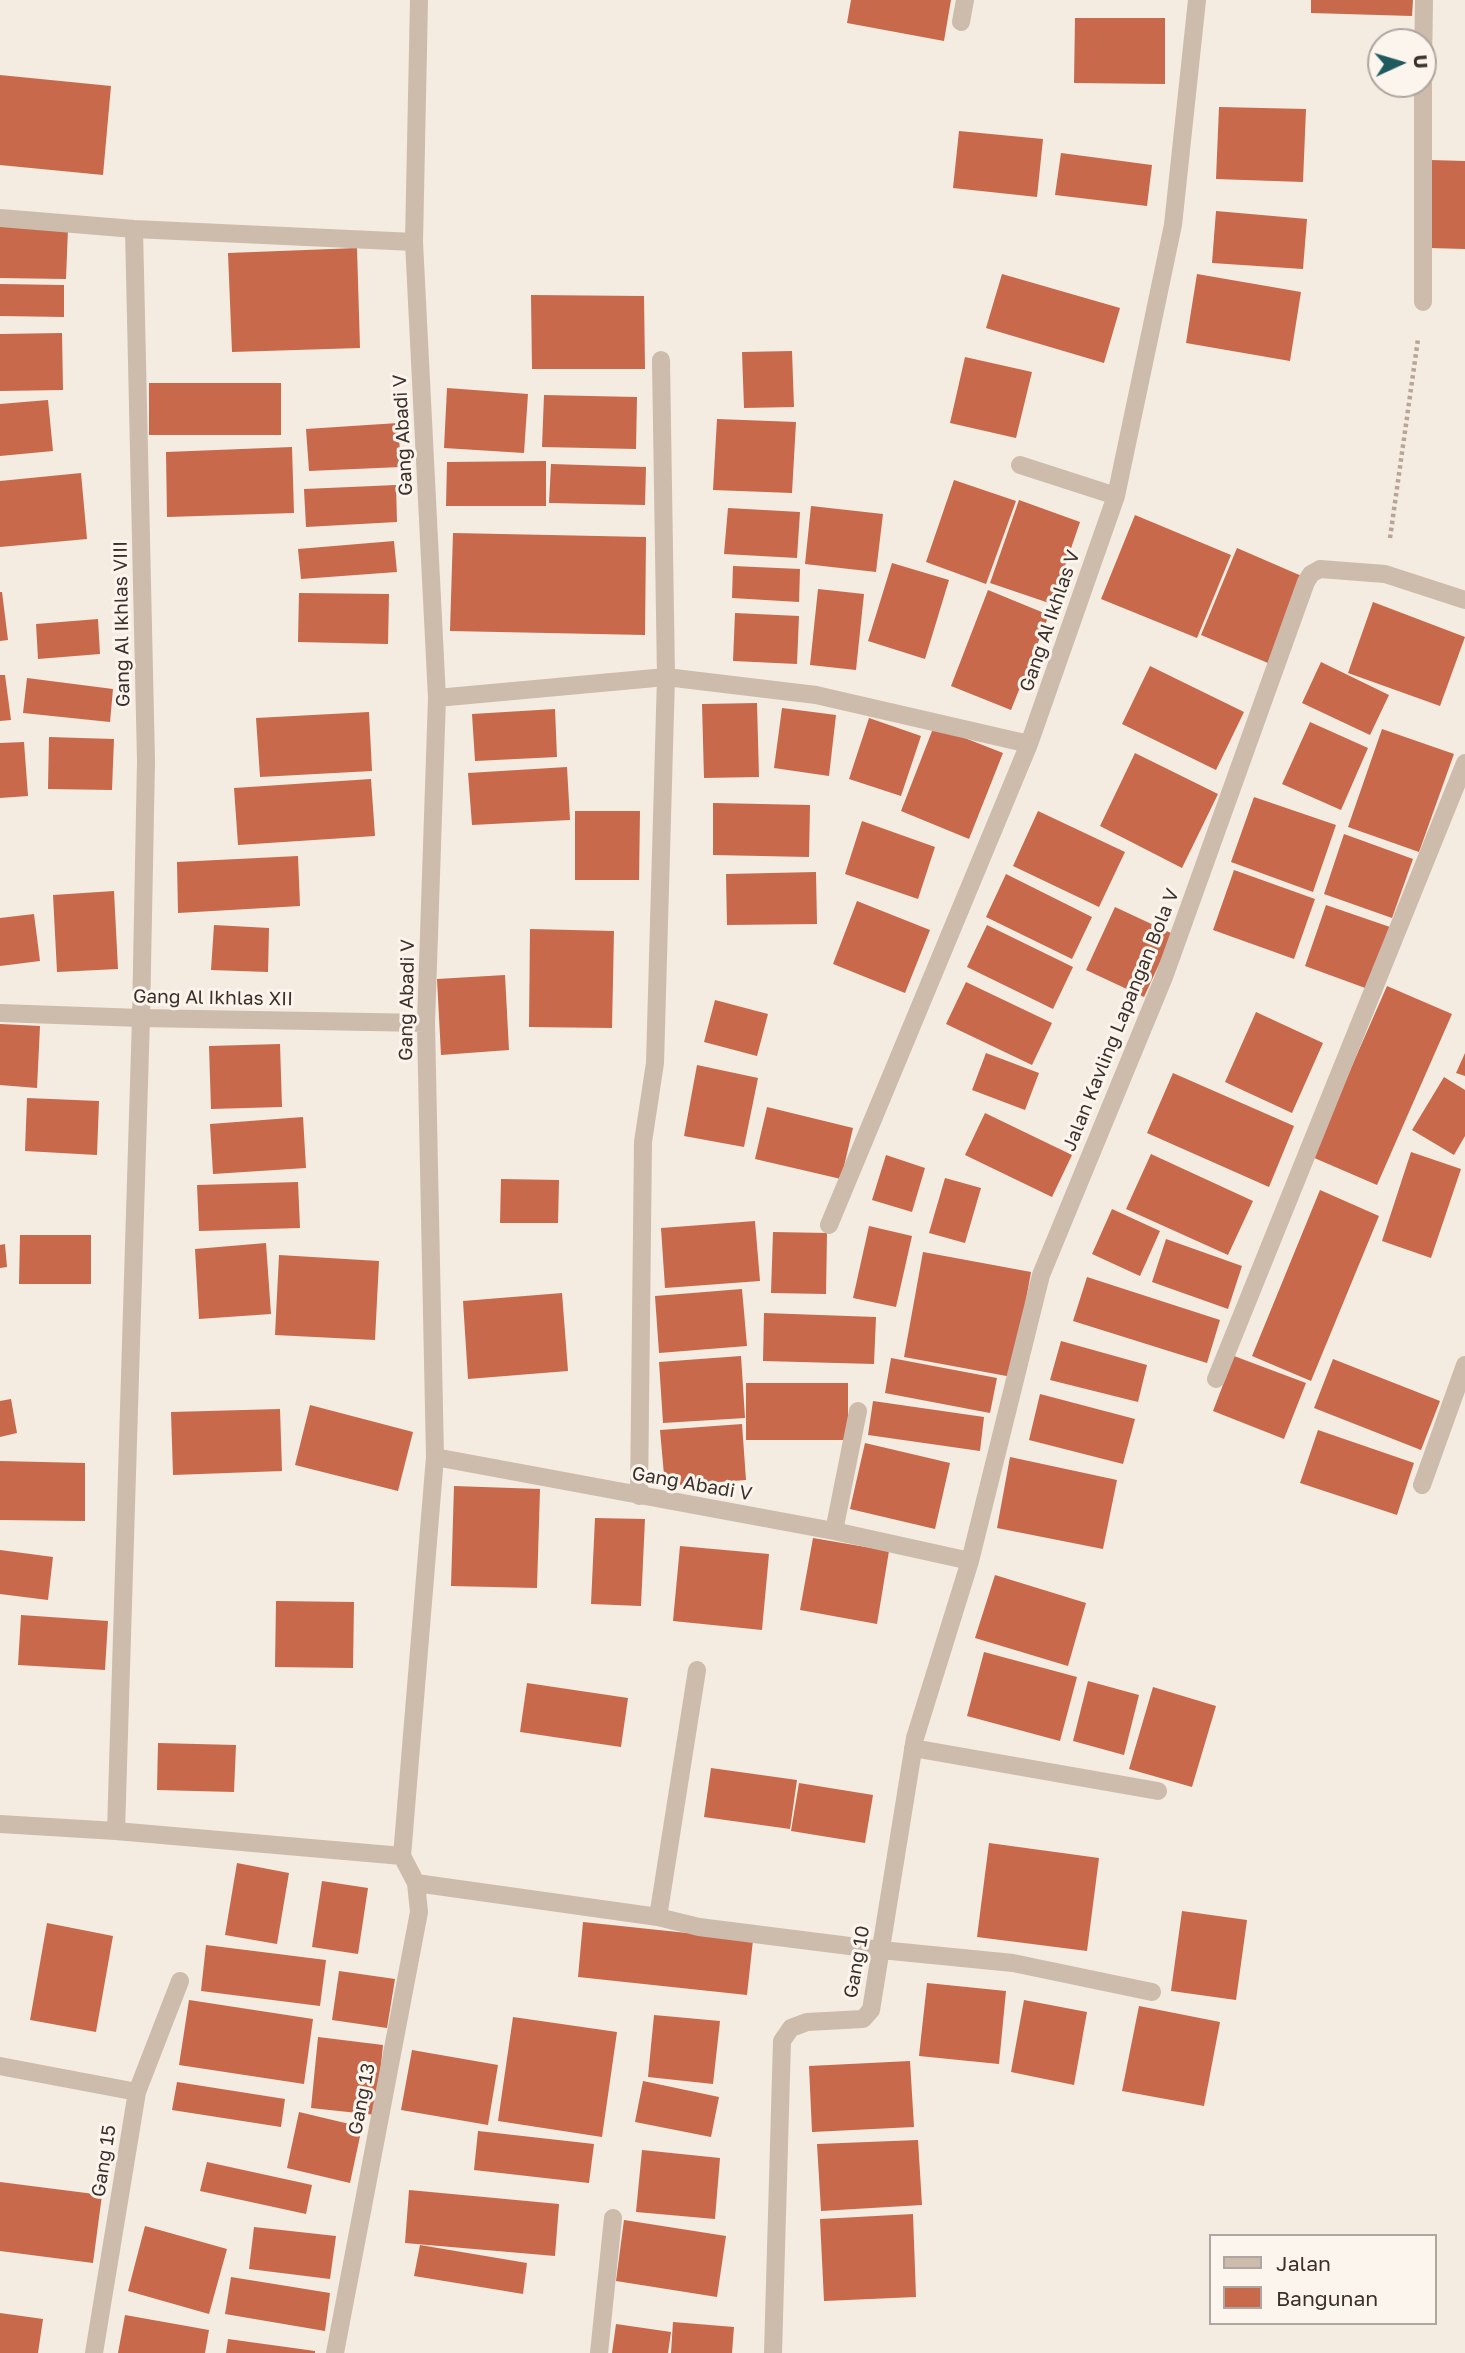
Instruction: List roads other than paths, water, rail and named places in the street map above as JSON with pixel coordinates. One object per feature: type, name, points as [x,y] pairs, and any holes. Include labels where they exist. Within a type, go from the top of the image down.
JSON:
[{"type":"street","name":"Gang Abadi V","points":[[419,0],[414,242],[437,698],[426,1023],[435,1457],[834,1531],[970,1561]]},
{"type":"street","points":[[961,22],[965,0]]},
{"type":"street","name":"Gang Al Ikhlas V","points":[[829,1225],[1029,744],[1116,496],[1173,225],[1196,0]]},
{"type":"street","points":[[1424,0],[1424,28]]},
{"type":"street","points":[[1423,98],[1423,302]]},
{"type":"street","points":[[0,218],[134,229],[414,242]]},
{"type":"street","name":"Gang Al Ikhlas VIII","points":[[116,1831],[141,1018],[146,761],[134,229]]},
{"type":"street","points":[[639,1496],[643,1142],[655,1063],[666,677],[661,359]]},
{"type":"street","points":[[1020,465],[1116,496]]},
{"type":"street","name":"Jalan Kavling Lapangan Bola V","points":[[970,1561],[1041,1275],[1164,977],[1306,582],[1311,574],[1320,569],[1385,574],[1465,600]]},
{"type":"street","points":[[437,698],[666,677],[816,695],[1029,744]]},
{"type":"street","points":[[1216,1379],[1465,763]]},
{"type":"street","name":"Gang Al Ikhlas XII","points":[[0,1013],[426,1023]]},
{"type":"street","points":[[1422,1485],[1465,1365]]},
{"type":"street","points":[[834,1531],[858,1411]]},
{"type":"street","points":[[0,1824],[116,1831],[402,1856],[435,1457]]},
{"type":"street","name":"Gang 10","points":[[774,2353],[782,2041],[791,2028],[807,2022],[863,2019],[872,2010],[913,1748],[970,1561]]},
{"type":"street","points":[[658,1917],[697,1670]]},
{"type":"street","points":[[913,1748],[1158,1791]]},
{"type":"street","name":"Gang 13","points":[[335,2353],[419,1912],[416,1883],[402,1856]]},
{"type":"street","points":[[416,1883],[658,1917],[699,1927],[881,1950],[1013,1963],[1152,1992]]},
{"type":"street","name":"Gang 15","points":[[94,2353],[137,2092],[180,1981]]},
{"type":"street","points":[[0,2066],[137,2092]]},
{"type":"street","points":[[599,2353],[613,2218]]}]
